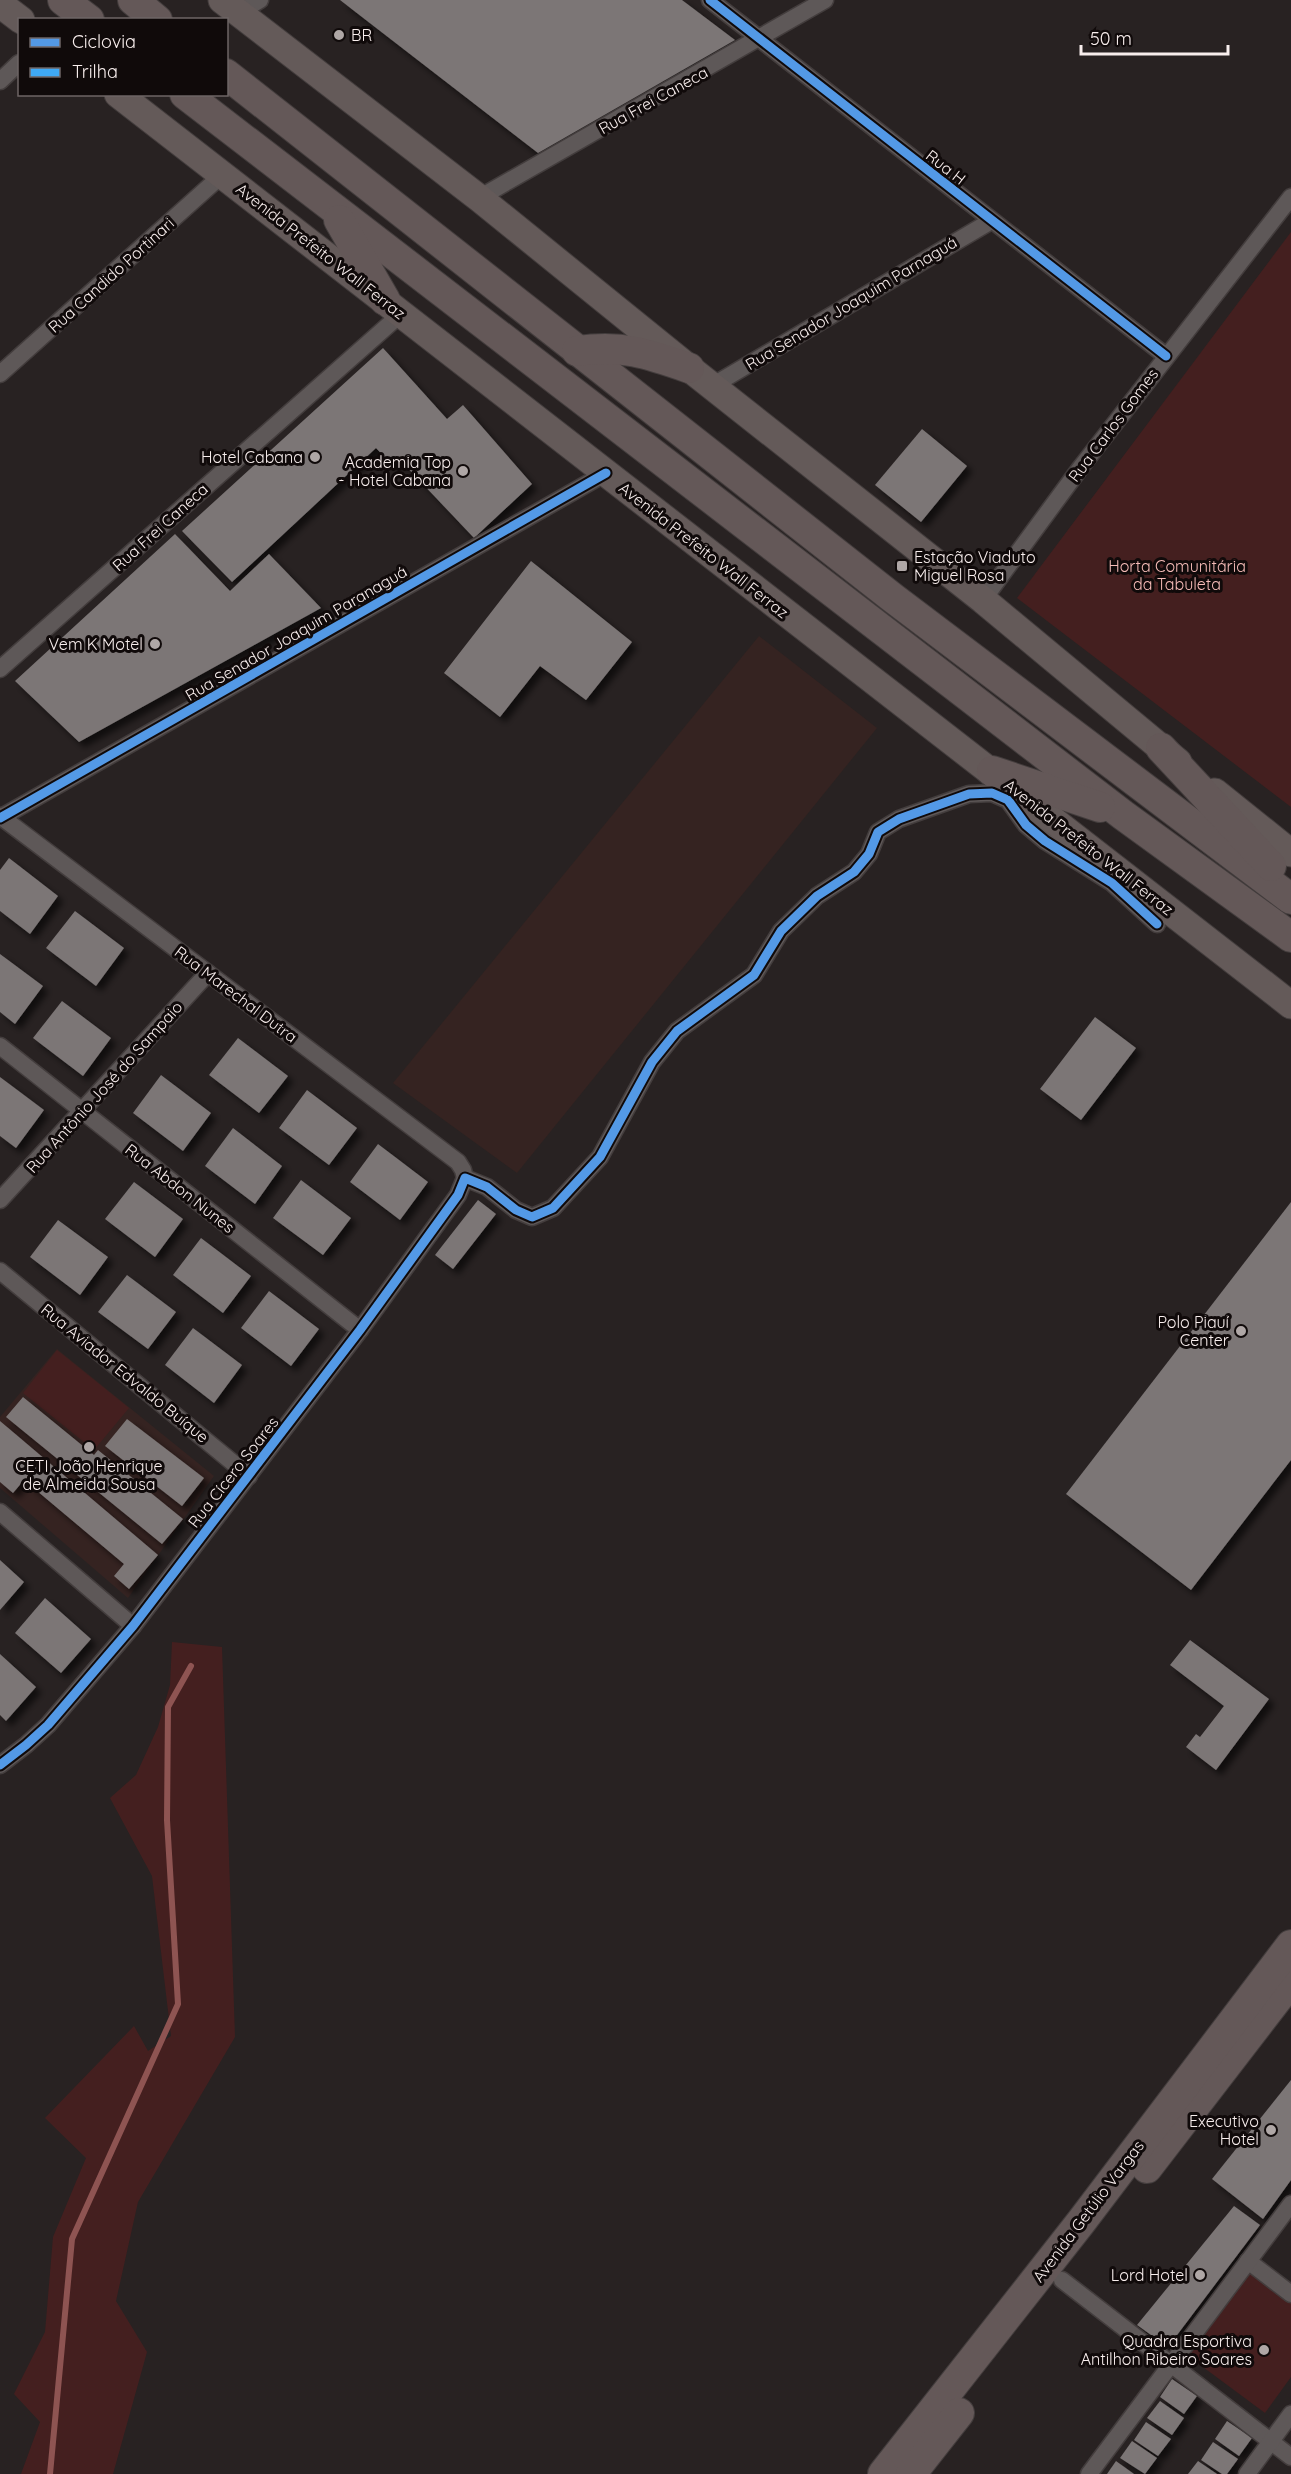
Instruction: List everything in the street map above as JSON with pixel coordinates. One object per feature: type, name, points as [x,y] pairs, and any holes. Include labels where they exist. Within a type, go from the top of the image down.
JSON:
[{"type":"highway","points":[[63,0],[86,18]]},
{"type":"highway","points":[[133,0],[156,18]]},
{"type":"highway","points":[[228,76],[893,598],[1291,899]]},
{"type":"highway","points":[[188,96],[1123,815],[1291,937]]},
{"type":"highway","points":[[331,207],[393,307]]},
{"type":"highway","points":[[577,351],[620,348],[652,355],[688,368]]},
{"type":"highway","points":[[1161,748],[1291,888]]},
{"type":"highway","points":[[992,771],[1123,815]]},
{"type":"highway","name":"Avenida Getúlio Vargas","points":[[883,2474],[1080,2222],[1291,1945]]},
{"type":"highway","name":"Avenida Getúlio Vargas","points":[[910,2474],[1289,1988]]},
{"type":"main road","points":[[0,4],[18,18]]},
{"type":"main road","points":[[240,4],[688,368],[983,600],[1291,853]]},
{"type":"main road","name":"Avenida Prefeito Wall Ferraz","points":[[121,96],[992,771],[1013,795],[1291,1005]]},
{"type":"street","name":"Rua H","points":[[710,0],[1166,356]]},
{"type":"street","name":"Rua Frei Caneca","points":[[479,198],[825,0]]},
{"type":"street","points":[[0,81],[18,65]]},
{"type":"street","name":"Rua Candido Portinari","points":[[0,374],[222,176]]},
{"type":"street","name":"Rua Carlos Gomes","points":[[983,600],[1166,356],[1291,197]]},
{"type":"street","name":"Rua Senador Joaquim Parnaguá","points":[[712,386],[991,221]]},
{"type":"street","name":"Rua Frei Caneca","points":[[0,669],[393,307]]},
{"type":"street","name":"Rua Senador Joaquim Paranaguá","points":[[1,817],[606,473]]},
{"type":"street","points":[[465,1178],[487,1187],[516,1210],[532,1217],[553,1208],[600,1157],[652,1062],[677,1031],[754,975],[781,931],[817,896],[854,872],[869,854],[878,832],[899,819],[969,794],[1013,795],[1026,825],[1045,841],[1112,884],[1156,924]]},
{"type":"street","name":"Rua Marechal Dutra","points":[[1,817],[458,1162],[465,1178]]},
{"type":"street","name":"Rua Antônio José do Sampaio","points":[[0,1200],[208,973]]},
{"type":"street","name":"Rua Abdon Nunes","points":[[0,1046],[360,1330]]},
{"type":"street","name":"Rua Cícero Soares","points":[[0,1765],[27,1745],[48,1725],[133,1626],[360,1330],[458,1195],[465,1178]]},
{"type":"street","name":"Rua Aviador Edvaldo Buíque","points":[[0,1271],[249,1476]]},
{"type":"street","points":[[0,1512],[133,1626]]},
{"type":"street","points":[[1089,2474],[1291,2204]]},
{"type":"street","points":[[1248,2261],[1291,2294]]},
{"type":"street","points":[[1062,2280],[1291,2457]]},
{"type":"street","points":[[1246,2474],[1291,2414]]},
{"type":"shaded area","points":[[759,636],[877,728],[517,1173],[393,1083]]},
{"type":"shaded area","name":"CETI João Henrique de Almeida Sousa","points":[[57,1349],[214,1476],[128,1598],[0,1488],[0,1417]]},
{"type":"green space","name":"Horta Comunitária da Tabuleta","points":[[1291,232],[1291,807],[1017,598]]},
{"type":"green space","points":[[57,1350],[129,1408],[94,1450],[23,1393]]},
{"type":"green space","points":[[172,1642],[222,1647],[235,2037],[138,2202],[116,2301],[147,2352],[113,2474],[21,2474],[40,2422],[14,2394],[45,2332],[53,2237],[86,2158],[45,2118],[134,2026],[148,2051],[171,2036],[152,1876],[110,1798],[136,1775],[158,1727],[170,1685]]},
{"type":"green space","points":[[1249,2267],[1291,2298],[1291,2377],[1265,2413],[1184,2353]]},
{"type":"building","points":[[340,0],[682,0],[735,40],[538,153]]},
{"type":"building","name":"Hotel Cabana","points":[[383,348],[447,419],[463,405],[532,484],[474,538],[401,461],[394,467],[376,448],[232,582],[182,531]]},
{"type":"building","points":[[922,429],[967,466],[921,522],[875,485]]},
{"type":"building","name":"Vem K Motel","points":[[175,534],[230,591],[269,554],[321,608],[79,742],[15,681]]},
{"type":"building","points":[[531,561],[632,642],[586,700],[540,666],[500,717],[444,673]]},
{"type":"building","points":[[9,858],[58,896],[30,934],[0,911],[0,870]]},
{"type":"building","points":[[75,911],[124,948],[96,986],[46,948]]},
{"type":"building","points":[[0,954],[43,986],[15,1024],[0,1012]]},
{"type":"building","points":[[62,1001],[111,1038],[83,1076],[33,1038]]},
{"type":"building","points":[[1095,1017],[1136,1048],[1081,1120],[1040,1089]]},
{"type":"building","points":[[238,1038],[288,1076],[259,1113],[209,1075]]},
{"type":"building","points":[[161,1075],[211,1113],[183,1151],[133,1113]]},
{"type":"building","points":[[0,1077],[44,1110],[16,1148],[0,1136]]},
{"type":"building","points":[[307,1090],[357,1128],[329,1165],[279,1128]]},
{"type":"building","points":[[233,1128],[282,1166],[255,1204],[205,1166]]},
{"type":"building","points":[[378,1144],[428,1182],[400,1220],[350,1182]]},
{"type":"building","points":[[301,1180],[351,1218],[323,1255],[273,1218]]},
{"type":"building","points":[[134,1182],[183,1219],[155,1257],[105,1219]]},
{"type":"building","points":[[478,1200],[496,1214],[453,1269],[435,1255]]},
{"type":"building","name":"Polo Piauí Center","points":[[1291,1202],[1291,1460],[1191,1590],[1066,1494]]},
{"type":"building","points":[[58,1220],[108,1257],[80,1295],[30,1257]]},
{"type":"building","points":[[201,1238],[251,1276],[223,1313],[173,1275]]},
{"type":"building","points":[[127,1275],[176,1312],[148,1349],[98,1312]]},
{"type":"building","points":[[269,1291],[319,1329],[291,1366],[241,1328]]},
{"type":"building","points":[[193,1328],[242,1365],[214,1403],[165,1365]]},
{"type":"building","points":[[23,1397],[94,1455],[98,1450],[183,1519],[162,1544],[6,1417]]},
{"type":"building","points":[[127,1419],[204,1478],[182,1506],[105,1446]]},
{"type":"building","points":[[0,1421],[158,1555],[129,1589],[114,1576],[124,1564],[24,1480],[13,1493],[0,1482]]},
{"type":"building","points":[[0,1560],[24,1582],[0,1610]]},
{"type":"building","points":[[45,1598],[91,1639],[61,1673],[15,1633]]},
{"type":"building","points":[[1190,1640],[1269,1699],[1216,1770],[1186,1747],[1196,1734],[1200,1737],[1224,1706],[1170,1665]]},
{"type":"building","points":[[0,1654],[36,1687],[6,1721],[0,1715]]},
{"type":"building","name":"Executivo Hotel","points":[[1291,2080],[1291,2180],[1263,2219],[1212,2179]]},
{"type":"building","name":"Lord Hotel","points":[[1234,2206],[1260,2225],[1168,2347],[1137,2325]]},
{"type":"building","points":[[1172,2379],[1197,2396],[1184,2414],[1160,2397]]},
{"type":"building","points":[[1160,2401],[1184,2418],[1172,2435],[1147,2418]]},
{"type":"building","points":[[1227,2421],[1252,2438],[1239,2456],[1215,2439]]},
{"type":"building","points":[[1146,2422],[1171,2439],[1158,2456],[1134,2440]]},
{"type":"building","points":[[1132,2441],[1157,2458],[1145,2474],[1120,2458]]},
{"type":"building","points":[[1213,2442],[1238,2459],[1227,2474],[1222,2474],[1201,2460]]},
{"type":"building","points":[[1116,2461],[1134,2474],[1107,2474]]},
{"type":"building","points":[[1198,2461],[1217,2474],[1188,2474]]},
{"type":"waterway","points":[[50,2474],[72,2239],[178,2004],[167,1820],[168,1707],[191,1666]]},
{"type":"cycle path","points":[[710,0],[1166,356]]},
{"type":"cycle path","points":[[0,818],[606,473]]},
{"type":"cycle path","points":[[0,1765],[48,1725],[133,1626],[360,1330],[458,1195],[465,1178],[487,1187],[516,1210],[532,1217],[553,1208],[600,1157],[652,1062],[677,1031],[754,975],[781,931],[817,896],[854,872],[869,854],[878,832],[899,819],[969,794],[992,793],[1008,800],[1026,825],[1045,841],[1112,883],[1157,924]]},
{"type":"place","name":"BR","points":[[339,35]]},
{"type":"place","name":"Hotel Cabana","points":[[315,457]]},
{"type":"place","name":"Academia Top - Hotel Cabana","points":[[463,471]]},
{"type":"place","name":"Estação Viaduto Miguel Rosa","points":[[902,566]]},
{"type":"place","name":"Vem K Motel","points":[[155,644]]},
{"type":"place","name":"Polo Piauí Center","points":[[1241,1331]]},
{"type":"place","name":"CETI João Henrique de Almeida Sousa","points":[[89,1447]]},
{"type":"place","name":"Executivo Hotel","points":[[1271,2130]]},
{"type":"place","name":"Lord Hotel","points":[[1200,2275]]},
{"type":"place","name":"Quadra Esportiva Antilhon Ribeiro Soares","points":[[1264,2350]]}]
